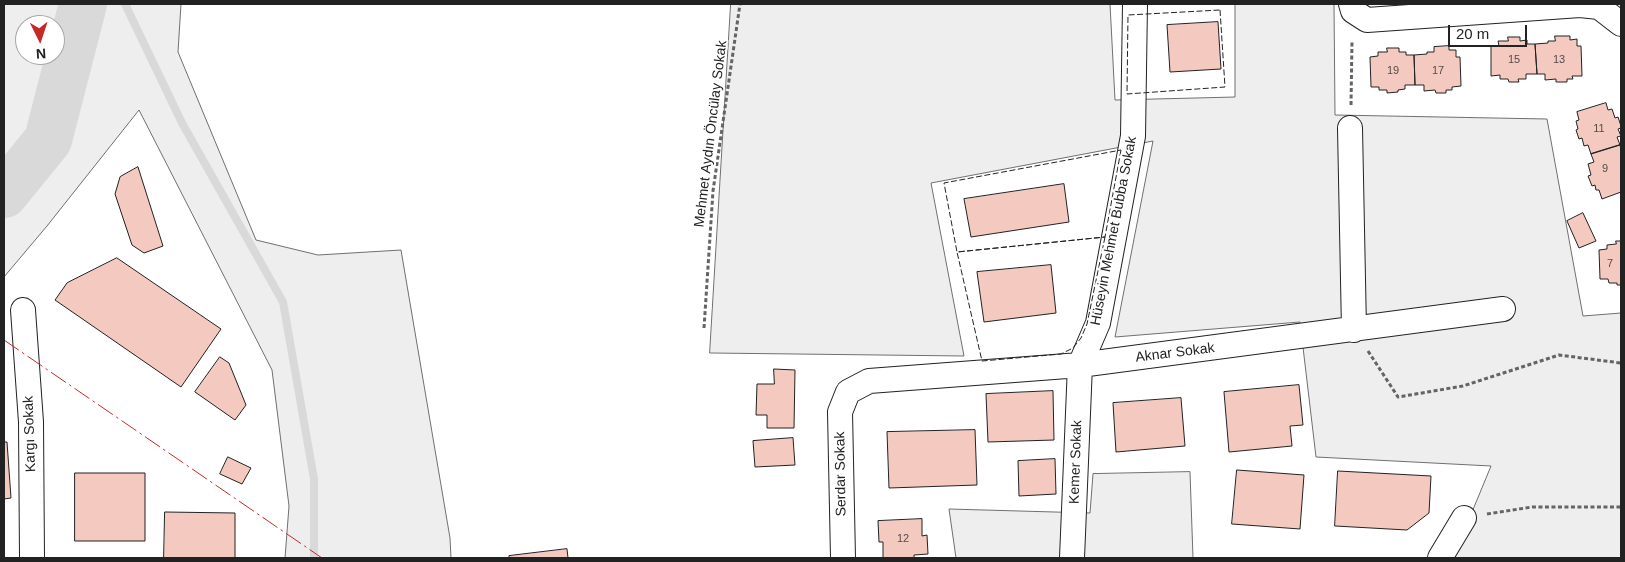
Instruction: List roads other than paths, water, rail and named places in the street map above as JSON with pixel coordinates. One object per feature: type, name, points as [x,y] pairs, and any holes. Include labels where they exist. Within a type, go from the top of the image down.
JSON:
[{"type":"street","name":"Hüseyin Mehmet Bubba Sokak","points":[[1080,365],[1098,323],[1133,136],[1135,4]]},
{"type":"street","points":[[1352,8],[1367,20],[1580,5],[1600,7],[1621,24]]},
{"type":"street","points":[[1350,128],[1354,330]]},
{"type":"street","name":"Aknar Sokak","points":[[848,392],[869,381],[1080,365],[1503,309]]},
{"type":"street","name":"Kargı Sokak","points":[[23,310],[31,422],[32,558]]},
{"type":"street","name":"Kemer Sokak","points":[[1072,558],[1080,365]]},
{"type":"street","name":"Serdar Sokak","points":[[843,558],[840,412],[848,392]]},
{"type":"street","points":[[1440,558],[1464,518]]},
{"type":"waterway","points":[[4,194],[48,140],[83,4]]},
{"type":"waterway","points":[[125,4],[182,123],[283,302],[314,479],[314,558]]}]
